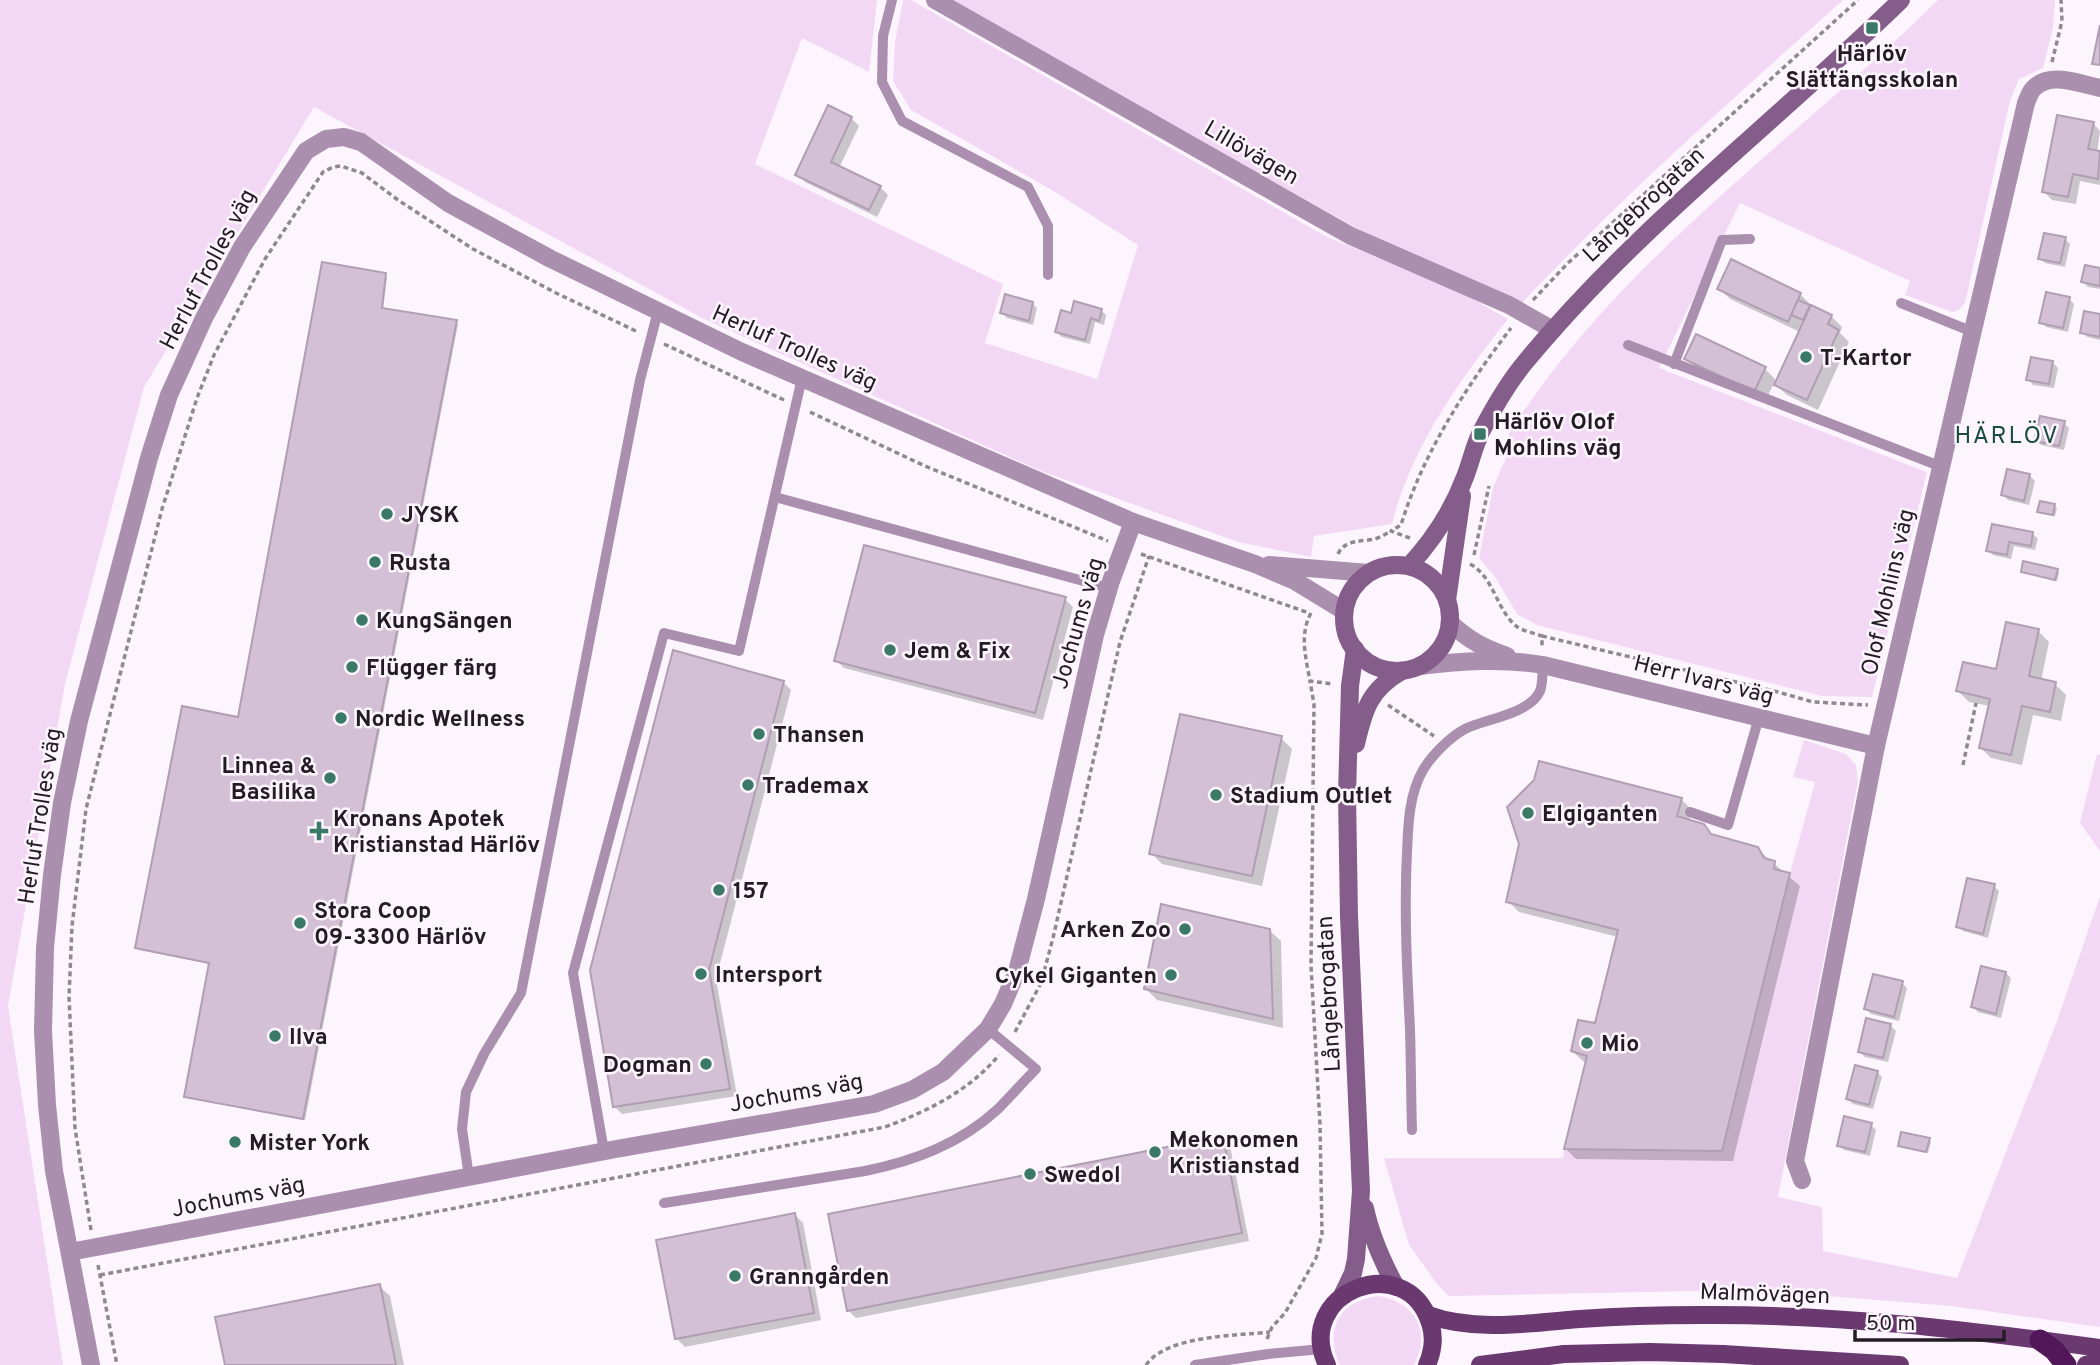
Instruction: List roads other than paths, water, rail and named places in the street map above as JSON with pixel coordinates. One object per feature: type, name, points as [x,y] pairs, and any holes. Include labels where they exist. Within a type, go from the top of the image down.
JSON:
[{"type":"highway","points":[[2040,1340],[2054,1350],[2066,1365]]},
{"type":"main road","name":"Långebrogatan","points":[[1409,566],[1440,528],[1464,479],[1480,434],[1524,363],[1593,285],[1901,0]]},
{"type":"main road","name":"Långebrogatan","points":[[1447,600],[1464,479]]},
{"type":"main road","points":[[1388,565],[1409,566],[1422,570],[1441,588],[1447,600],[1450,623],[1441,648],[1432,658],[1420,666],[1402,671],[1388,670],[1364,659],[1355,649],[1346,631],[1344,611],[1354,586],[1368,573],[1388,565]]},
{"type":"main road","name":"Långebrogatan","points":[[1342,1296],[1353,1273],[1356,1259],[1361,1191],[1349,916],[1347,795],[1350,686],[1355,649]]},
{"type":"main road","name":"Långebrogatan","points":[[1347,795],[1361,720],[1372,694],[1385,680],[1402,671]]},
{"type":"main road","name":"Långebrogatan","points":[[1361,1191],[1368,1224],[1396,1287]]},
{"type":"main road","points":[[1324,1357],[1321,1330],[1332,1305],[1353,1289],[1382,1283],[1409,1293],[1428,1315],[1433,1330],[1433,1346],[1427,1365]]},
{"type":"main road","name":"Malmövägen","points":[[1428,1315],[1457,1323],[1492,1324],[1676,1315],[1861,1320],[2100,1348]]},
{"type":"main road","points":[[1480,1365],[1564,1354],[1650,1352],[1900,1365]]},
{"type":"main road","points":[[2086,1365],[2100,1361]]},
{"type":"street","name":"Lillövägen","points":[[935,0],[1351,236],[1510,305],[1553,330]]},
{"type":"street","name":"Olof Mohlins väg","points":[[1802,1180],[1795,1161],[1877,746],[2026,103],[2032,89],[2047,81],[2061,79],[2100,89]]},
{"type":"street","name":"Herluf Trolles väg","points":[[91,1365],[54,1171],[43,1031],[51,876],[62,803],[86,695],[169,395],[204,318],[242,247],[306,150],[326,139],[344,137],[361,142],[448,203],[551,259],[742,352],[1133,522],[1296,581],[1344,611]]},
{"type":"street","name":"Jochums väg","points":[[70,1252],[604,1151],[874,1104],[912,1090],[943,1072],[988,1030],[1017,971],[1036,899],[1095,635],[1133,522]]},
{"type":"street","name":"Herluf Trolles väg","points":[[1255,564],[1368,573]]},
{"type":"street","name":"Herr Ivars väg","points":[[1450,623],[1480,647],[1520,661],[1877,746]]},
{"type":"street","name":"Herr Ivars väg","points":[[1420,666],[1465,661],[1520,661]]},
{"type":"lane","points":[[892,0],[883,36],[881,82],[902,121],[1028,187],[1048,226],[1048,275]]},
{"type":"lane","points":[[1674,364],[1722,240],[1750,239]]},
{"type":"lane","points":[[1900,303],[1973,332]]},
{"type":"lane","points":[[470,1177],[463,1129],[466,1091],[484,1054],[521,993],[640,380],[658,311]]},
{"type":"lane","points":[[1628,345],[1942,467]]},
{"type":"lane","points":[[604,1151],[573,973],[664,633],[739,651],[802,378]]},
{"type":"lane","points":[[775,497],[1109,588]]},
{"type":"lane","points":[[1412,1130],[1406,978],[1408,826],[1411,803],[1423,769],[1446,743],[1464,730],[1511,713],[1533,700],[1539,692],[1543,665]]},
{"type":"lane","points":[[1690,812],[1728,825],[1759,717]]},
{"type":"lane","points":[[664,1203],[895,1165],[949,1144],[996,1110],[1036,1069],[988,1030]]},
{"type":"lane","points":[[1195,1365],[1268,1354],[1324,1357]]},
{"type":"place","name":"Härlöv Slättängsskolan","points":[[1872,28]]},
{"type":"place","name":"T-Kartor","points":[[1806,357]]},
{"type":"place","name":"Härlöv Olof Mohlins väg","points":[[1480,434]]},
{"type":"place","name":"JYSK","points":[[387,514]]},
{"type":"place","name":"Rusta","points":[[375,562]]},
{"type":"place","name":"KungSängen","points":[[362,620]]},
{"type":"place","name":"Jem & Fix","points":[[890,650]]},
{"type":"place","name":"Flügger färg","points":[[352,667]]},
{"type":"place","name":"Nordic Wellness","points":[[341,718]]},
{"type":"place","name":"Thansen","points":[[759,734]]},
{"type":"place","name":"Linnea & Basilika","points":[[330,778]]},
{"type":"place","name":"Trademax","points":[[748,785]]},
{"type":"place","name":"Stadium Outlet","points":[[1216,795]]},
{"type":"place","name":"Elgiganten","points":[[1528,813]]},
{"type":"place","name":"Kronans Apotek Kristianstad Härlöv","points":[[319,831]]},
{"type":"place","name":"157","points":[[719,890]]},
{"type":"place","name":"Stora Coop 09-3300 Härlöv","points":[[300,923]]},
{"type":"place","name":"Arken Zoo","points":[[1185,929]]},
{"type":"place","name":"Intersport","points":[[701,974]]},
{"type":"place","name":"Cykel Giganten","points":[[1171,975]]},
{"type":"place","name":"Ilva","points":[[275,1036]]},
{"type":"place","name":"Mio","points":[[1587,1043]]},
{"type":"place","name":"Dogman","points":[[706,1064]]},
{"type":"place","name":"Mister York","points":[[235,1142]]},
{"type":"place","name":"Mekonomen Kristianstad","points":[[1155,1152]]},
{"type":"place","name":"Swedol","points":[[1030,1174]]},
{"type":"place","name":"Granngården","points":[[735,1276]]},
{"type":"district","name":"HÄRLÖV","points":[[2007,435]]}]
